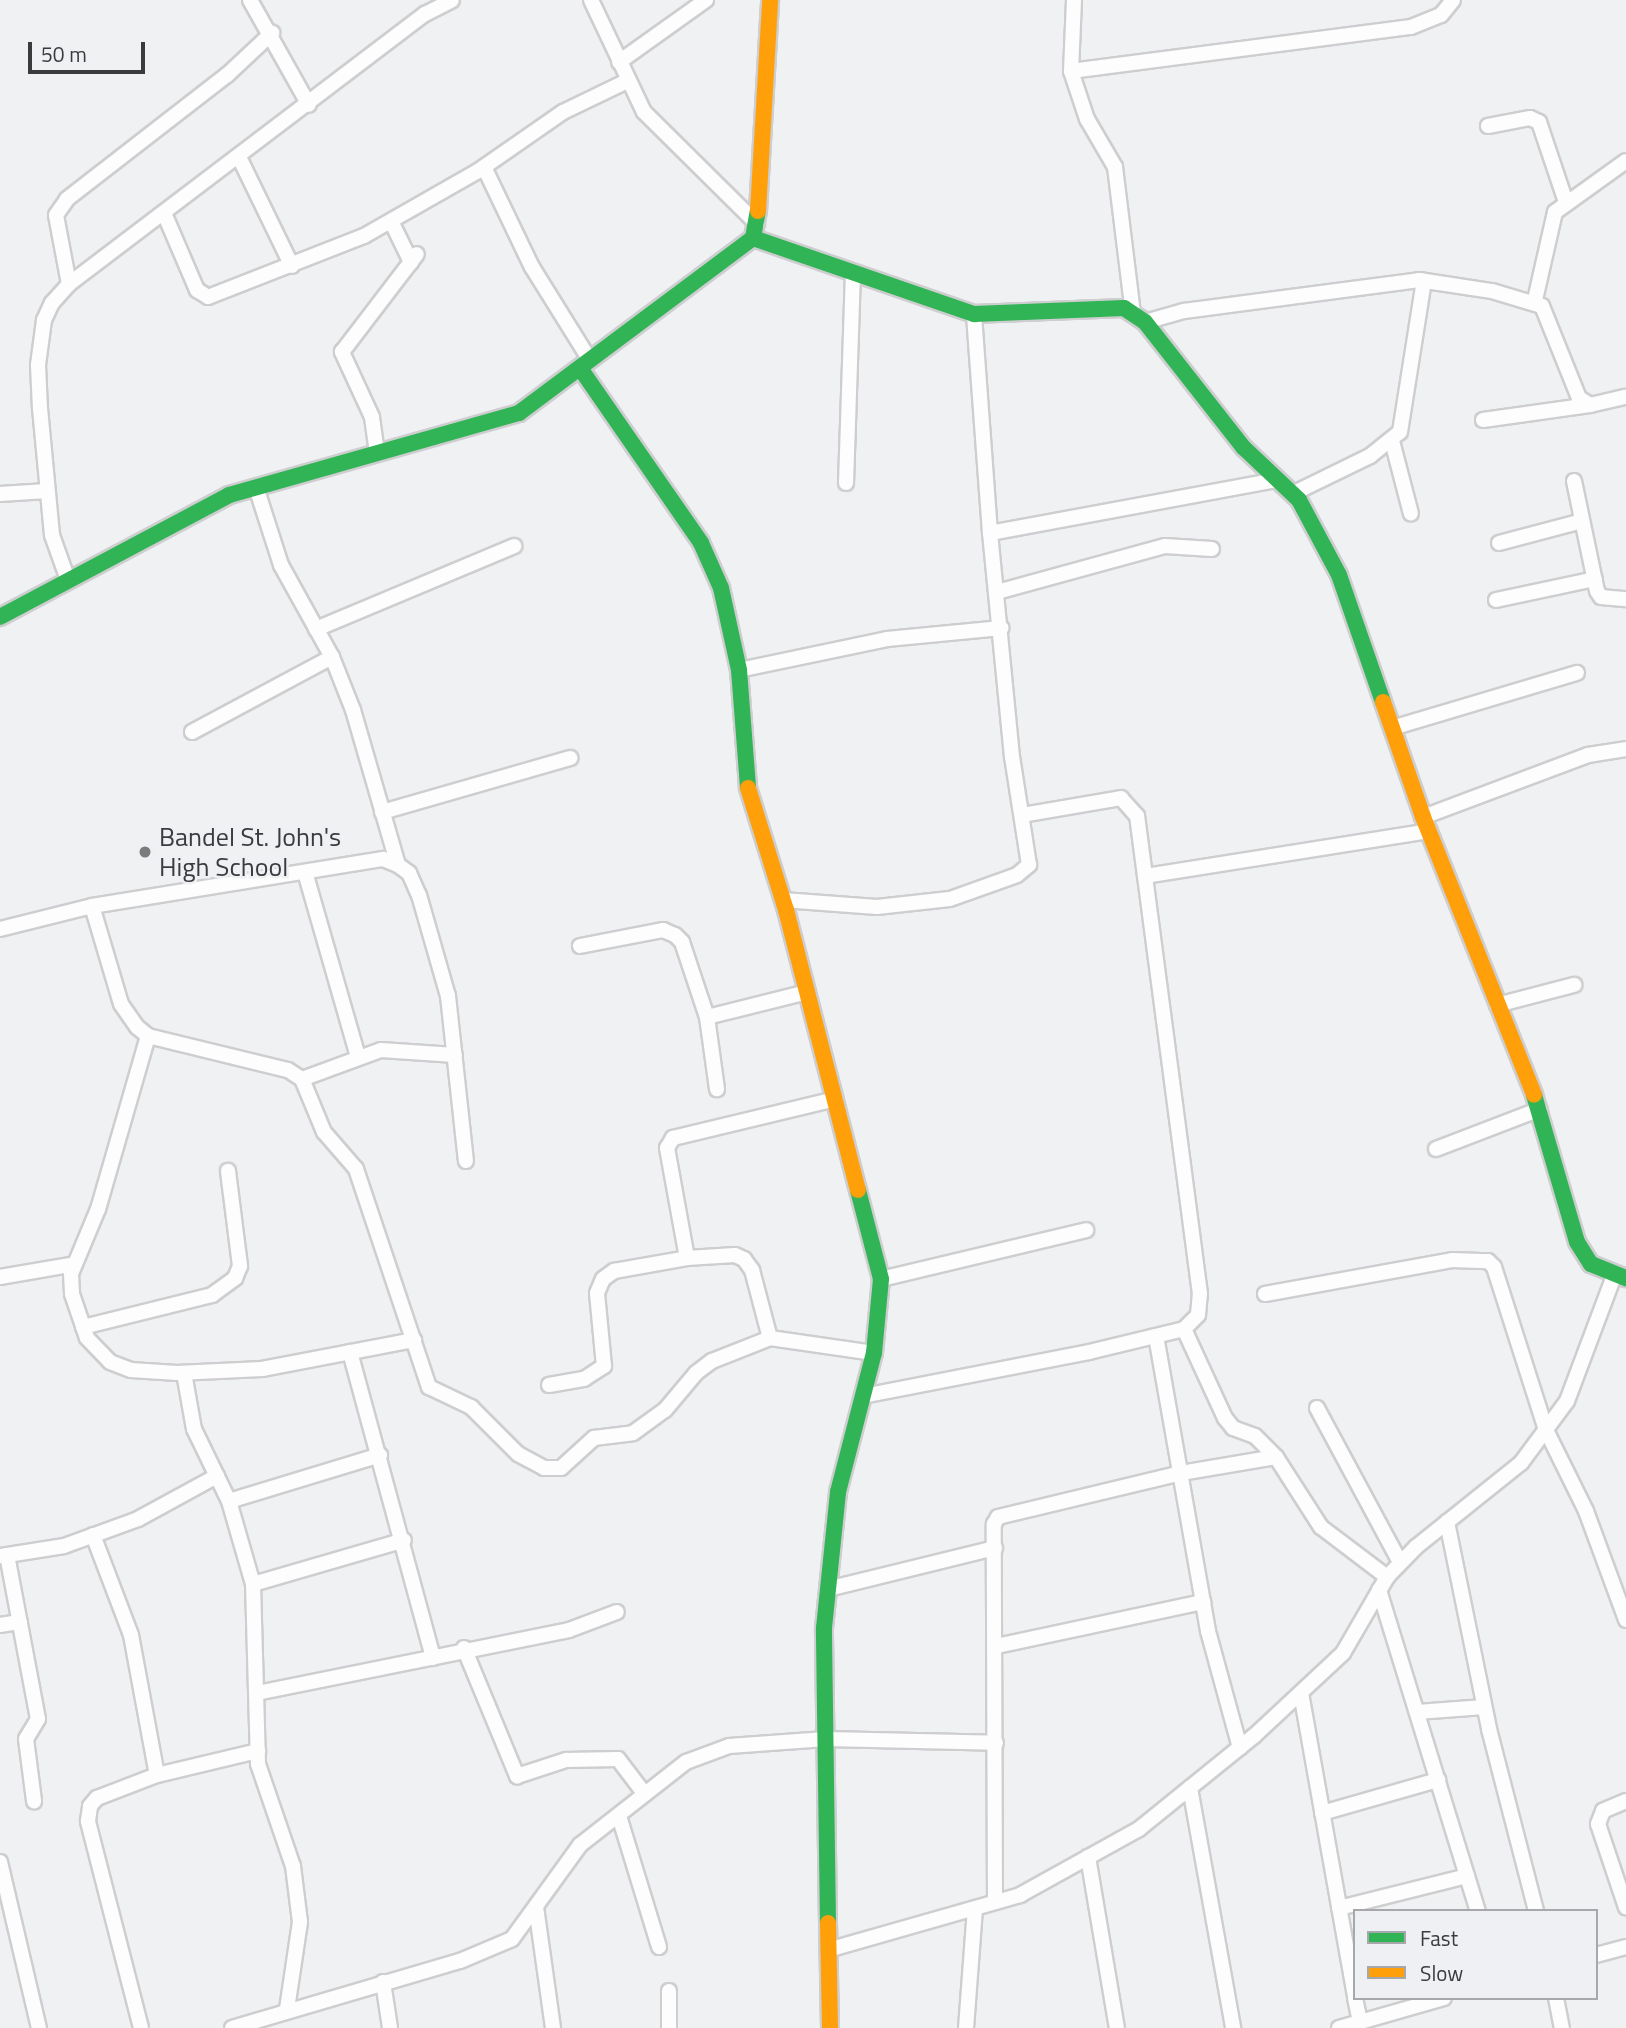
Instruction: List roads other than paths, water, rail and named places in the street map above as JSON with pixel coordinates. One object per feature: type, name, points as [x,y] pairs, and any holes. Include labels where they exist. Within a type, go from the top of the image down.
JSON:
[{"type":"street","points":[[250,0],[272,33],[309,104]]},
{"type":"street","points":[[68,580],[52,535],[47,491],[38,365],[44,320],[69,284],[425,14],[452,0]]},
{"type":"street","points":[[592,0],[627,81],[645,112],[755,231],[853,275],[974,314],[1124,308],[1139,318],[1243,447],[1292,494],[1339,575],[1426,824],[1540,1109],[1577,1242],[1591,1264],[1620,1275],[1567,1401],[1521,1463],[1400,1563],[1387,1577],[1343,1653],[1240,1748],[1139,1829],[1020,1895],[831,1949]]},
{"type":"street","points":[[619,62],[706,0]]},
{"type":"street","points":[[0,617],[229,495],[519,413],[755,231],[770,0]]},
{"type":"street","points":[[1074,0],[1071,71],[1087,119],[1115,167],[1139,318]]},
{"type":"street","points":[[1071,71],[1410,27],[1441,15],[1453,0]]},
{"type":"street","points":[[69,284],[56,215],[67,199],[227,75],[272,33]]},
{"type":"street","points":[[164,213],[197,290],[208,297],[292,266],[391,221],[484,167],[563,112],[627,81]]},
{"type":"street","points":[[1488,126],[1530,118],[1539,122],[1566,202]]},
{"type":"street","points":[[239,157],[292,266]]},
{"type":"street","points":[[1535,300],[1555,212],[1626,161]]},
{"type":"street","points":[[484,167],[532,267],[585,364],[701,543],[721,588],[739,670],[745,780],[783,900],[881,1279],[874,1353],[838,1492],[824,1628],[831,1949],[830,2028]]},
{"type":"street","points":[[377,453],[372,417],[342,352],[414,258],[391,221]]},
{"type":"street","points":[[846,483],[853,275]]},
{"type":"street","points":[[1139,318],[1424,281],[1535,300],[1546,314],[1579,398],[1590,405]]},
{"type":"street","points":[[1292,494],[1392,441],[1400,432],[1424,281]]},
{"type":"street","points":[[783,900],[877,907],[950,899],[1017,875],[1029,865],[990,533],[974,314]]},
{"type":"street","points":[[1483,419],[1590,405],[1626,397]]},
{"type":"street","points":[[1392,441],[1412,514]]},
{"type":"street","points":[[990,533],[1277,480]]},
{"type":"street","points":[[1574,481],[1601,597],[1626,599]]},
{"type":"street","points":[[256,487],[281,565],[332,657],[353,710],[398,864]]},
{"type":"street","points":[[0,494],[47,491]]},
{"type":"street","points":[[1499,543],[1582,521]]},
{"type":"street","points":[[998,592],[1164,546],[1212,549]]},
{"type":"street","points":[[316,629],[514,547]]},
{"type":"street","points":[[1496,600],[1595,579]]},
{"type":"street","points":[[739,670],[887,639],[1001,628]]},
{"type":"street","points":[[192,732],[332,657]]},
{"type":"street","points":[[1392,728],[1577,673]]},
{"type":"street","points":[[1145,876],[1426,824],[1588,755],[1626,749]]},
{"type":"street","points":[[382,812],[570,758]]},
{"type":"street","points":[[863,1396],[1156,1336],[1184,1329],[1198,1315],[1200,1294],[1137,816],[1121,798],[1022,815]]},
{"type":"street","points":[[0,929],[92,906],[383,859],[398,864],[409,873],[419,895],[448,996],[466,1161]]},
{"type":"street","points":[[304,872],[358,1057]]},
{"type":"street","points":[[92,906],[121,1004],[148,1036],[288,1070],[302,1079],[324,1132],[356,1169],[429,1387],[471,1407],[518,1454],[552,1468],[571,1461],[575,1451],[594,1438],[633,1433],[665,1410],[696,1373],[712,1361],[770,1338],[874,1353]]},
{"type":"street","points":[[580,946],[663,930],[675,935],[682,942],[707,1017],[717,1088]]},
{"type":"street","points":[[1497,1004],[1574,985]]},
{"type":"street","points":[[707,1017],[807,992]]},
{"type":"street","points":[[148,1036],[98,1209],[75,1264],[72,1294],[87,1338],[110,1362],[131,1370],[184,1373],[262,1369],[414,1340]]},
{"type":"street","points":[[302,1079],[381,1050],[455,1055]]},
{"type":"street","points":[[687,1258],[667,1148],[673,1138],[835,1099]]},
{"type":"street","points":[[1436,1149],[1540,1109]]},
{"type":"street","points":[[83,1327],[212,1295],[230,1283],[240,1266],[228,1171]]},
{"type":"street","points":[[881,1279],[1086,1230]]},
{"type":"street","points":[[549,1385],[584,1379],[604,1366],[597,1293],[603,1279],[614,1271],[687,1258],[735,1255],[744,1259],[752,1270],[770,1338]]},
{"type":"street","points":[[1265,1294],[1452,1260],[1488,1261],[1501,1281],[1546,1430],[1586,1511],[1626,1620]]},
{"type":"street","points":[[0,1277],[75,1264]]},
{"type":"street","points":[[1184,1329],[1225,1418],[1233,1428],[1255,1436],[1276,1457],[1321,1527],[1387,1577]]},
{"type":"street","points":[[1156,1336],[1203,1602],[1240,1748]]},
{"type":"street","points":[[350,1352],[404,1541],[433,1658]]},
{"type":"street","points":[[184,1373],[194,1429],[229,1502],[253,1584],[258,1751],[293,1866],[298,1908],[287,2009]]},
{"type":"street","points":[[1317,1408],[1400,1563]]},
{"type":"street","points":[[229,1502],[380,1455]]},
{"type":"street","points":[[995,1902],[997,1646],[994,1524],[1011,1511],[1181,1473],[1276,1457]]},
{"type":"street","points":[[34,1801],[26,1739],[38,1719],[20,1622],[3,1556],[93,1535],[138,1519],[217,1476]]},
{"type":"street","points":[[1447,1522],[1484,1707],[1535,1909]]},
{"type":"street","points":[[93,1535],[131,1635],[157,1775]]},
{"type":"street","points":[[253,1584],[404,1541]]},
{"type":"street","points":[[828,1588],[995,1548]]},
{"type":"street","points":[[1379,1590],[1477,1909]]},
{"type":"street","points":[[997,1646],[1203,1602]]},
{"type":"street","points":[[257,1693],[433,1658],[464,1648],[569,1630],[617,1612]]},
{"type":"street","points":[[0,1625],[20,1622]]},
{"type":"street","points":[[464,1648],[517,1776],[566,1760],[618,1759],[644,1793]]},
{"type":"street","points":[[1301,1693],[1353,1985]]},
{"type":"street","points":[[1417,1712],[1484,1707]]},
{"type":"street","points":[[232,2028],[287,2009],[495,1948],[523,1928],[580,1845],[686,1762],[729,1746],[826,1739],[996,1743]]},
{"type":"street","points":[[141,2028],[88,1821],[90,1806],[97,1798],[157,1775],[258,1751]]},
{"type":"street","points":[[1322,1813],[1438,1780]]},
{"type":"street","points":[[1190,1788],[1233,2028]]},
{"type":"street","points":[[1626,1801],[1603,1811],[1598,1824],[1626,1907]]},
{"type":"street","points":[[619,1816],[659,1947]]},
{"type":"street","points":[[1088,1857],[1117,2028]]},
{"type":"street","points":[[0,1862],[39,2028]]},
{"type":"street","points":[[1339,1908],[1467,1875]]},
{"type":"street","points":[[536,1907],[553,2028]]},
{"type":"street","points":[[966,2028],[975,1908]]},
{"type":"street","points":[[1598,1954],[1626,1947]]},
{"type":"street","points":[[383,1982],[390,2028]]},
{"type":"street","points":[[669,1990],[669,2028]]},
{"type":"street","points":[[1356,2000],[1360,2022]]},
{"type":"street","points":[[1339,2028],[1437,2000]]},
{"type":"street","points":[[1556,2000],[1562,2028]]},
{"type":"place","name":"Bandel St. John's High School","points":[[145,852]]}]
